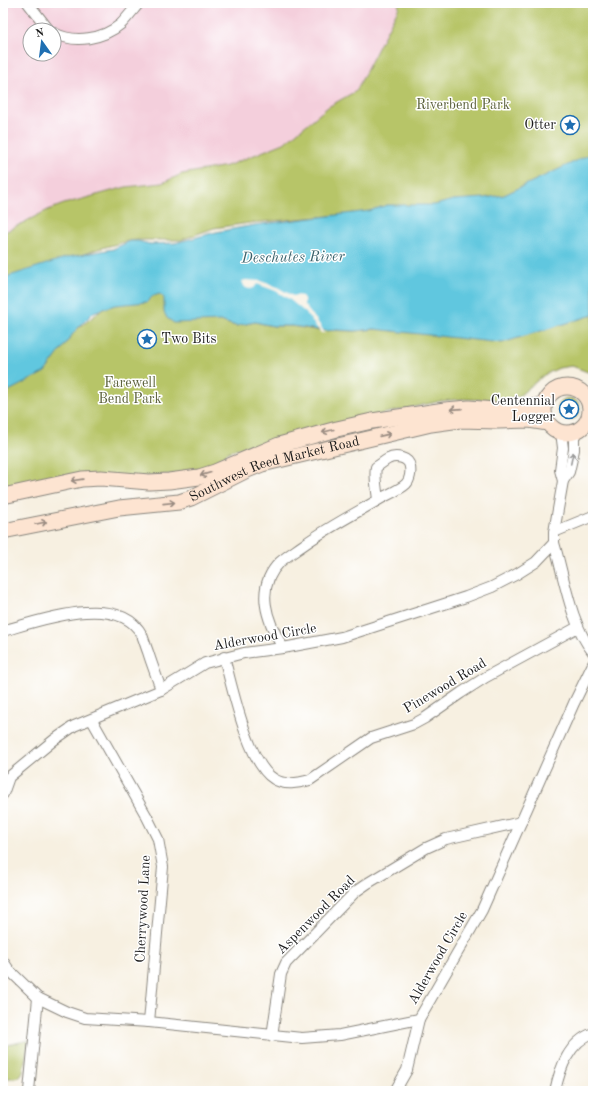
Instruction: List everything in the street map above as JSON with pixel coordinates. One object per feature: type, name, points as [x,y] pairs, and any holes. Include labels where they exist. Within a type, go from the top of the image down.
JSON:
[{"type":"main road","points":[[548,423],[544,411],[545,404],[548,398],[559,388],[573,387],[589,394],[589,402],[592,409],[586,424],[581,429],[567,432]]},
{"type":"main road","name":"Southwest Reed Market Road","points":[[3,496],[82,479],[101,478],[156,482],[199,477],[215,472],[279,445],[344,427],[445,410],[469,408],[495,410],[525,409],[545,404]]},
{"type":"main road","name":"Southwest Reed Market Road","points":[[3,531],[106,510],[179,502],[197,496],[245,471],[262,464],[431,424],[468,420],[498,422],[529,420],[548,423],[551,427],[567,432]]},
{"type":"street","points":[[62,37],[76,39],[101,36],[120,24],[139,3]]},
{"type":"street","points":[[30,4],[43,22]]},
{"type":"street","points":[[567,432],[560,470],[563,481],[554,532],[554,543],[578,627],[586,644],[593,652]]},
{"type":"street","points":[[283,648],[274,634],[268,619],[265,604],[266,587],[271,574],[280,562],[318,534],[407,484],[410,476],[410,465],[407,460],[399,457],[390,458],[376,468],[374,476],[377,485],[378,500]]},
{"type":"street","points":[[554,532],[593,516]]},
{"type":"street","name":"Alderwood Circle","points":[[3,794],[9,777],[54,740],[74,726],[92,720],[161,690],[205,663],[244,653],[283,648],[342,637],[492,587],[536,562],[554,543]]},
{"type":"street","points":[[3,631],[55,616],[78,612],[100,612],[118,616],[131,623],[142,635],[161,690]]},
{"type":"street","name":"Pinewood Road","points":[[224,657],[243,724],[263,770],[279,781],[285,783],[298,783],[310,780],[371,738],[414,724],[425,718],[486,677],[578,627]]},
{"type":"street","name":"Alderwood Circle","points":[[3,961],[9,970],[38,998],[67,1012],[85,1018],[150,1022],[302,1038],[332,1036],[364,1031],[419,1018],[482,910],[574,703],[593,664]]},
{"type":"street","name":"Cherrywood Lane","points":[[92,720],[147,817],[158,839],[161,849],[163,867],[150,1022]]},
{"type":"street","name":"Aspenwood Road","points":[[272,1036],[279,981],[286,963],[355,892],[426,848],[446,839],[521,822]]},
{"type":"street","points":[[27,1091],[38,998]]},
{"type":"street","points":[[395,1091],[407,1070],[419,1018]]},
{"type":"street","points":[[555,1091],[566,1056],[578,1042],[593,1033]]},
{"type":"shaded area","points":[[3,3],[398,3],[399,7],[356,91],[328,107],[284,143],[227,166],[182,174],[162,183],[126,187],[64,204],[35,216],[3,233]]},
{"type":"green space","name":"Riverbend Park","points":[[398,3],[593,3],[593,163],[491,202],[250,223],[214,228],[181,240],[128,241],[98,249],[43,269],[3,279],[3,233],[48,210],[64,204],[126,187],[162,183],[182,174],[227,166],[284,143],[328,107],[356,91],[399,7]]},
{"type":"green space","name":"Farewell Bend Park","points":[[160,294],[220,321],[236,326],[255,322],[273,326],[292,326],[316,330],[355,331],[593,310],[593,374],[572,366],[559,368],[544,375],[519,396],[509,399],[463,399],[441,401],[377,415],[230,451],[207,467],[186,473],[3,490],[3,379],[47,352],[111,303]]},
{"type":"green space","points":[[569,398],[577,401],[580,409],[577,417],[569,420],[561,417],[558,409],[561,401]]},
{"type":"green space","points":[[29,1040],[23,1072],[20,1076],[15,1078],[3,1078],[3,1046]]},
{"type":"water","name":"Deschutes River","points":[[593,153],[593,315],[502,343],[374,329],[355,331],[325,331],[292,326],[273,326],[255,322],[236,326],[220,321],[174,323],[167,318],[164,312],[164,298],[160,294],[153,296],[147,302],[115,305],[94,312],[75,331],[45,372],[3,394],[3,278],[68,257],[113,249],[130,241],[150,244],[175,243],[216,232],[255,225],[369,211],[387,205],[435,205],[453,200],[504,195]]},
{"type":"pier","points":[[242,281],[260,281],[275,286],[293,296],[302,296],[304,299],[304,305],[325,333],[321,333],[306,313],[289,299],[276,291],[257,284],[254,288],[246,288]]},
{"type":"place","name":"Otter","points":[[570,125]]},
{"type":"place","name":"Two Bits","points":[[147,339]]},
{"type":"place","name":"Centennial Logger","points":[[569,409]]}]
